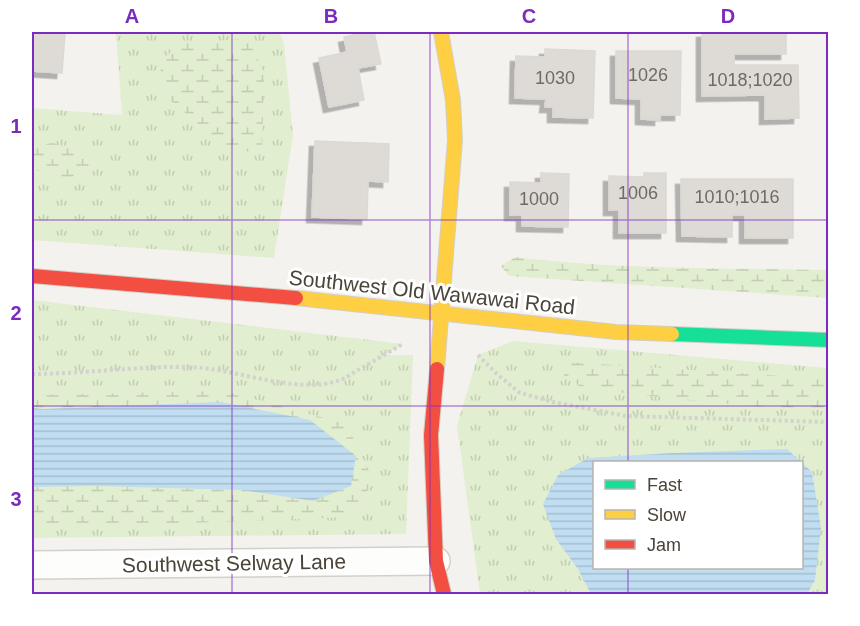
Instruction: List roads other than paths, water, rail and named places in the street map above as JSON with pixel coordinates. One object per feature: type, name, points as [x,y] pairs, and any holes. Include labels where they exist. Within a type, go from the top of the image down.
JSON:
[{"type":"main road","points":[[441,32],[453,100],[455,140],[430,435],[436,561],[444,594]]},
{"type":"main road","name":"Southwest Old Wawawai Road","points":[[32,276],[229,292],[616,332],[828,340]]},
{"type":"street","name":"Southwest Selway Lane","points":[[32,565],[436,561]]},
{"type":"water","points":[[221,402],[310,420],[356,456],[351,486],[313,501],[242,490],[96,486],[32,487],[32,408]]},
{"type":"water","points":[[787,449],[800,461],[593,461],[593,569],[803,569],[803,464],[812,472],[821,528],[815,580],[807,594],[591,594],[578,569],[556,539],[543,504],[558,475],[588,458]]}]
